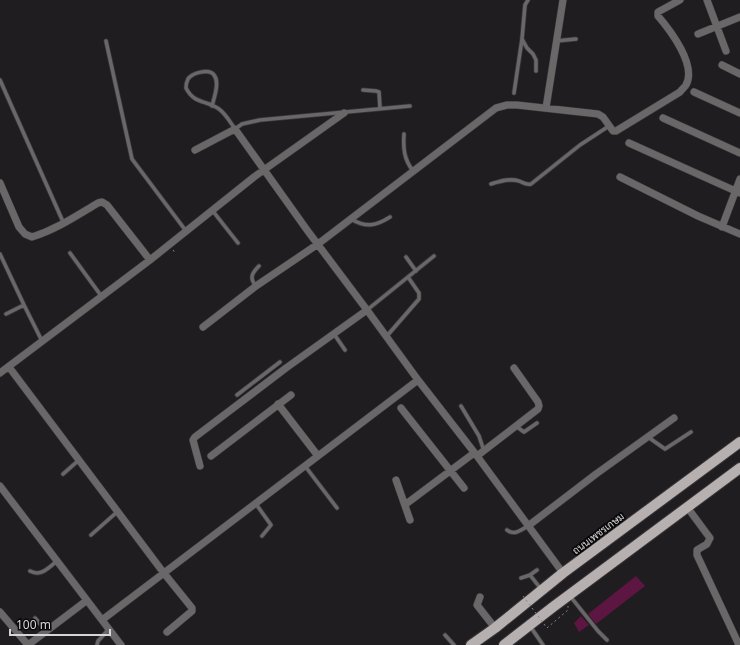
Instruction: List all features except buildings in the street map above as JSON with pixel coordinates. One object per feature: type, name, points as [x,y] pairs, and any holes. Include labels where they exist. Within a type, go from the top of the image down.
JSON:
[{"type":"main road","name":"ถนนเพชรเกษม","points":[[471,645],[495,628],[563,573],[740,442]]},
{"type":"main road","points":[[504,645],[687,507],[738,472]]},
{"type":"street","points":[[546,108],[563,0]]},
{"type":"street","points":[[203,328],[256,286],[318,244],[496,108],[507,105],[598,114],[603,117],[613,130],[616,131],[680,92],[686,85],[689,70],[679,46],[669,29],[658,16],[658,12],[680,0]]},
{"type":"street","points":[[707,0],[718,26],[726,51]]},
{"type":"street","points":[[698,34],[740,17]]},
{"type":"street","points":[[722,65],[740,74]]},
{"type":"street","points":[[694,92],[740,113]]},
{"type":"street","points":[[0,373],[102,297],[212,210],[344,113]]},
{"type":"street","points":[[662,118],[740,153]]},
{"type":"street","points":[[195,150],[235,129],[386,337],[476,454],[563,573]]},
{"type":"street","points":[[629,143],[738,193]]},
{"type":"street","points":[[620,177],[722,227],[740,234]]},
{"type":"street","points":[[722,227],[738,193],[740,179]]},
{"type":"street","points":[[0,183],[19,227],[25,234],[32,237],[64,224],[102,202],[107,205],[150,260]]},
{"type":"street","points":[[200,466],[193,440],[195,437],[367,310]]},
{"type":"street","points":[[9,367],[163,572],[192,608],[192,611],[167,632]]},
{"type":"street","points":[[406,504],[450,471],[476,454],[484,451],[538,410],[539,406],[514,368]]},
{"type":"street","points":[[102,620],[163,572],[256,504],[418,380]]},
{"type":"street","points":[[212,456],[292,394]]},
{"type":"street","points":[[278,404],[318,456]]},
{"type":"street","points":[[401,408],[464,488]]},
{"type":"street","points":[[528,526],[596,474],[674,418]]},
{"type":"street","points":[[396,480],[406,504],[410,520]]},
{"type":"street","points":[[0,486],[2,494],[57,561],[121,645]]},
{"type":"street","points":[[687,507],[710,538],[709,541],[697,550],[697,555],[739,645]]},
{"type":"street","points":[[480,597],[478,605],[495,628]]},
{"type":"street","points":[[0,612],[28,645],[86,600]]},
{"type":"lane","points":[[514,93],[522,39],[525,5],[528,0]]},
{"type":"lane","points":[[522,39],[526,48],[533,54],[536,60],[536,71]]},
{"type":"lane","points":[[556,41],[576,39]]},
{"type":"lane","points":[[106,41],[132,159],[186,231]]},
{"type":"lane","points":[[212,106],[216,82],[215,75],[211,72],[204,72],[194,75],[188,79],[186,88],[189,95],[196,101],[212,106],[225,115],[235,129],[242,124],[260,120],[410,106]]},
{"type":"lane","points":[[0,80],[64,224]]},
{"type":"lane","points":[[362,90],[379,92],[380,108]]},
{"type":"lane","points":[[491,184],[506,180],[513,180],[527,185],[531,184],[580,145],[609,126]]},
{"type":"lane","points":[[404,134],[403,150],[405,158],[413,171]]},
{"type":"lane","points":[[212,210],[238,243]]},
{"type":"lane","points":[[351,219],[362,225],[371,225],[390,217]]},
{"type":"lane","points":[[70,253],[102,297]]},
{"type":"lane","points":[[0,254],[43,342]]},
{"type":"lane","points":[[406,256],[416,271]]},
{"type":"lane","points":[[367,310],[434,256]]},
{"type":"lane","points":[[256,286],[252,277],[253,272],[259,266]]},
{"type":"lane","points":[[386,337],[419,299],[419,294],[408,277]]},
{"type":"lane","points":[[6,314],[24,305]]},
{"type":"lane","points":[[334,334],[345,350]]},
{"type":"lane","points":[[236,395],[280,362]]},
{"type":"lane","points":[[266,373],[271,380]]},
{"type":"lane","points":[[461,406],[479,436],[484,451]]},
{"type":"lane","points":[[517,427],[521,431],[525,432],[537,423]]},
{"type":"lane","points":[[648,437],[665,449],[691,432]]},
{"type":"lane","points":[[63,474],[79,460]]},
{"type":"lane","points":[[305,466],[337,508]]},
{"type":"lane","points":[[256,504],[271,525],[262,536]]},
{"type":"lane","points":[[91,535],[118,512]]},
{"type":"lane","points":[[506,530],[512,533],[518,532],[528,526]]},
{"type":"lane","points":[[30,571],[36,574],[42,573],[57,561]]},
{"type":"lane","points":[[521,578],[530,575],[537,570]]},
{"type":"lane","points":[[530,575],[542,590]]},
{"type":"lane","points":[[568,596],[607,640]]},
{"type":"lane","points":[[35,618],[46,630]]},
{"type":"lane","points":[[529,625],[543,645]]},
{"type":"lane","points":[[97,645],[98,641],[108,629]]},
{"type":"lane","points":[[445,635],[454,645]]},
{"type":"path","points":[[523,596],[547,628],[568,610],[568,596]]}]
